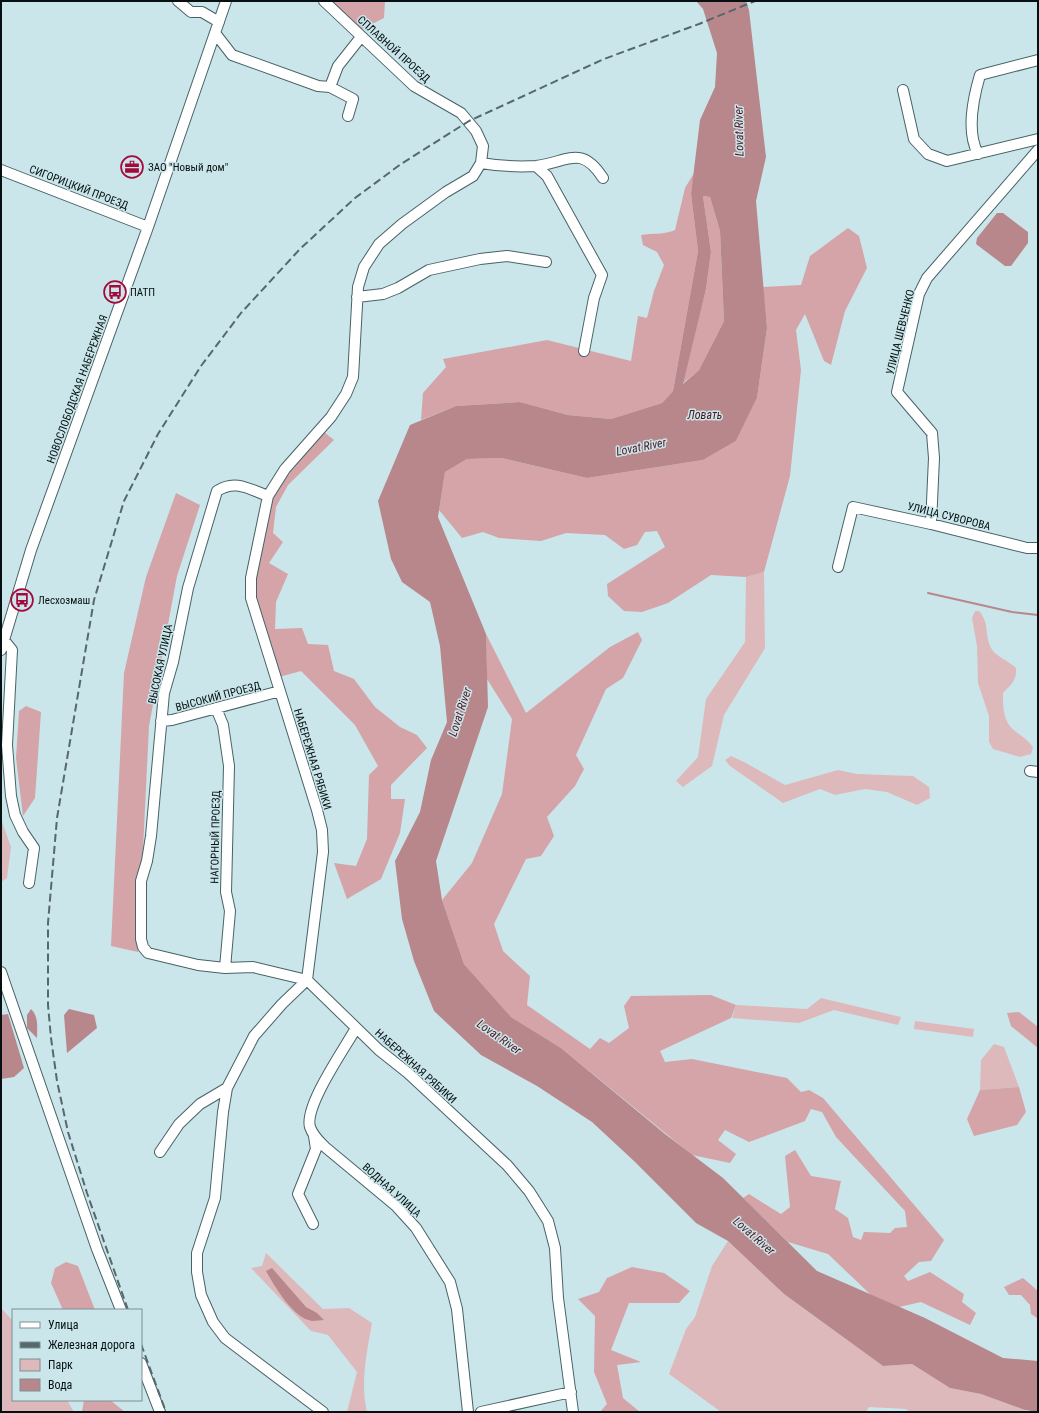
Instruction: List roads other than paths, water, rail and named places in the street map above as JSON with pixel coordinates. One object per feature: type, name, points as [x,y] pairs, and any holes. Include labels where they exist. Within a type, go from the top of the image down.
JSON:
[{"type":"street","points":[[178,1],[191,12],[202,12],[218,22]]},
{"type":"street","name":"НОВОСЛОБОДСКАЯ НАБЕРЕЖНАЯ","points":[[1,650],[31,550],[148,227],[226,1]]},
{"type":"street","name":"СПЛАВНОЙ ПРОЕЗД","points":[[324,1],[414,86],[461,113],[471,123],[483,146],[481,163]]},
{"type":"street","points":[[215,34],[232,55],[318,86],[330,86],[353,99],[348,116]]},
{"type":"street","points":[[330,86],[338,66],[362,37]]},
{"type":"street","points":[[978,154],[973,144],[971,130],[976,89],[980,75],[1038,60]]},
{"type":"street","points":[[903,90],[914,139],[928,154],[947,161],[1038,139]]},
{"type":"street","name":"УЛИЦА ШЕВЧЕНКО","points":[[931,524],[934,458],[932,433],[897,392],[919,294],[927,278],[1038,150]]},
{"type":"street","points":[[481,163],[536,166],[574,157],[588,160],[595,166],[604,178]]},
{"type":"street","name":"НАБЕРЕЖНАЯ РЯБИКИ","points":[[481,163],[473,176],[446,192],[402,224],[379,244],[364,267],[358,287],[353,377],[346,394],[331,417],[285,469],[268,496],[250,589],[251,598],[317,810],[323,841],[322,864],[307,980],[356,1028],[507,1165],[529,1191],[548,1222],[555,1248],[558,1298],[573,1412]]},
{"type":"street","points":[[536,166],[547,176],[602,275],[594,298],[584,350]]},
{"type":"street","name":"СИГОРИЦКИЙ ПРОЕЗД","points":[[1,170],[148,227]]},
{"type":"street","points":[[357,297],[383,294],[398,288],[429,270],[480,259],[507,256],[546,262]]},
{"type":"street","name":"ВЫСОКАЯ УЛИЦА","points":[[225,968],[198,965],[148,952],[143,947],[141,939],[141,881],[147,861],[151,836],[164,694],[173,662],[188,588],[217,491],[226,485],[237,484],[268,496]]},
{"type":"street","name":"УЛИЦА СУВОРОВА","points":[[838,567],[853,507],[931,524],[1027,548],[1038,548]]},
{"type":"street","points":[[4,640],[12,650],[7,745],[12,796],[15,815],[23,832],[34,848],[29,883]]},
{"type":"street","name":"ВЫСОКИЙ ПРОЕЗД","points":[[161,721],[172,720],[280,691]]},
{"type":"street","name":"НАГОРНЫЙ ПРОЕЗД","points":[[216,708],[223,725],[228,766],[226,892],[230,911],[225,968]]},
{"type":"street","points":[[225,968],[253,967],[307,980]]},
{"type":"street","points":[[1,972],[97,1248],[121,1309]]},
{"type":"street","points":[[307,980],[282,1004],[254,1036],[227,1088],[215,1198],[197,1253],[197,1272],[201,1295],[213,1322],[225,1338],[323,1412]]},
{"type":"street","points":[[313,1224],[298,1194],[316,1149],[314,1136],[310,1126],[310,1113],[317,1094],[356,1028]]},
{"type":"street","points":[[160,1152],[179,1124],[200,1104],[227,1088]]},
{"type":"street","name":"ВОДНАЯ УЛИЦА","points":[[314,1136],[396,1206],[416,1228],[450,1282],[457,1309],[468,1412]]},
{"type":"street","points":[[142,1366],[160,1412]]},
{"type":"street","points":[[481,1412],[571,1392]]},
{"type":"water","name":"Ловать","points":[[696,1],[746,1],[749,10],[766,157],[756,201],[767,328],[757,398],[736,441],[703,460],[587,478],[502,458],[467,459],[445,472],[438,517],[486,634],[488,707],[436,861],[442,900],[464,964],[511,1017],[561,1048],[665,1134],[723,1178],[817,1271],[925,1318],[1003,1358],[1038,1361],[1038,1412],[1025,1410],[981,1394],[950,1388],[912,1364],[883,1366],[784,1294],[728,1241],[696,1223],[634,1161],[592,1122],[537,1086],[481,1055],[434,1011],[414,961],[402,919],[395,861],[420,812],[431,760],[447,722],[440,646],[430,602],[402,582],[391,559],[378,501],[410,425],[456,406],[520,402],[568,415],[611,419],[662,403],[673,391],[698,251],[691,194],[700,120],[715,87],[717,53],[703,9]],"holes":[[[703,196],[710,197],[720,231],[724,321],[699,370],[683,384],[706,289],[711,252]]]},
{"type":"water","points":[[997,213],[1003,213],[1028,232],[1028,243],[1011,266],[1005,266],[976,244],[977,238]]},
{"type":"water","points":[[31,1009],[34,1012],[36,1019],[37,1038],[27,1028],[27,1015]]},
{"type":"water","points":[[69,1009],[94,1015],[97,1028],[67,1053],[64,1015]]},
{"type":"water","points":[[8,1014],[24,1068],[14,1077],[1,1079],[1,1015]]},
{"type":"water","points":[[272,1268],[306,1307],[317,1313],[324,1320],[312,1321],[305,1319],[291,1308],[266,1271]]},
{"type":"waterway","points":[[928,593],[1012,612],[1038,615]]},
{"type":"railway","points":[[128,1309],[87,1193],[68,1132],[57,1081],[48,1005],[48,923],[57,818],[94,600],[124,501],[158,434],[201,366],[241,313],[300,249],[355,198],[401,164],[469,121],[604,59],[699,24],[755,1]]},
{"type":"railway","points":[[142,1347],[166,1412]]},
{"type":"place","name":"ЗАО \"Новый дом\"","points":[[132,167]]},
{"type":"place","name":"ПАТП","points":[[115,292]]},
{"type":"place","name":"Лесхозмаш","points":[[22,600]]},
{"type":"water label","name":"Lovat River","points":[[739,131]]},
{"type":"water label","name":"Lovat River","points":[[641,447]]},
{"type":"water label","name":"Lovat River","points":[[460,712]]},
{"type":"water label","name":"Lovat River","points":[[499,1037]]},
{"type":"water label","name":"Lovat River","points":[[754,1236]]}]
